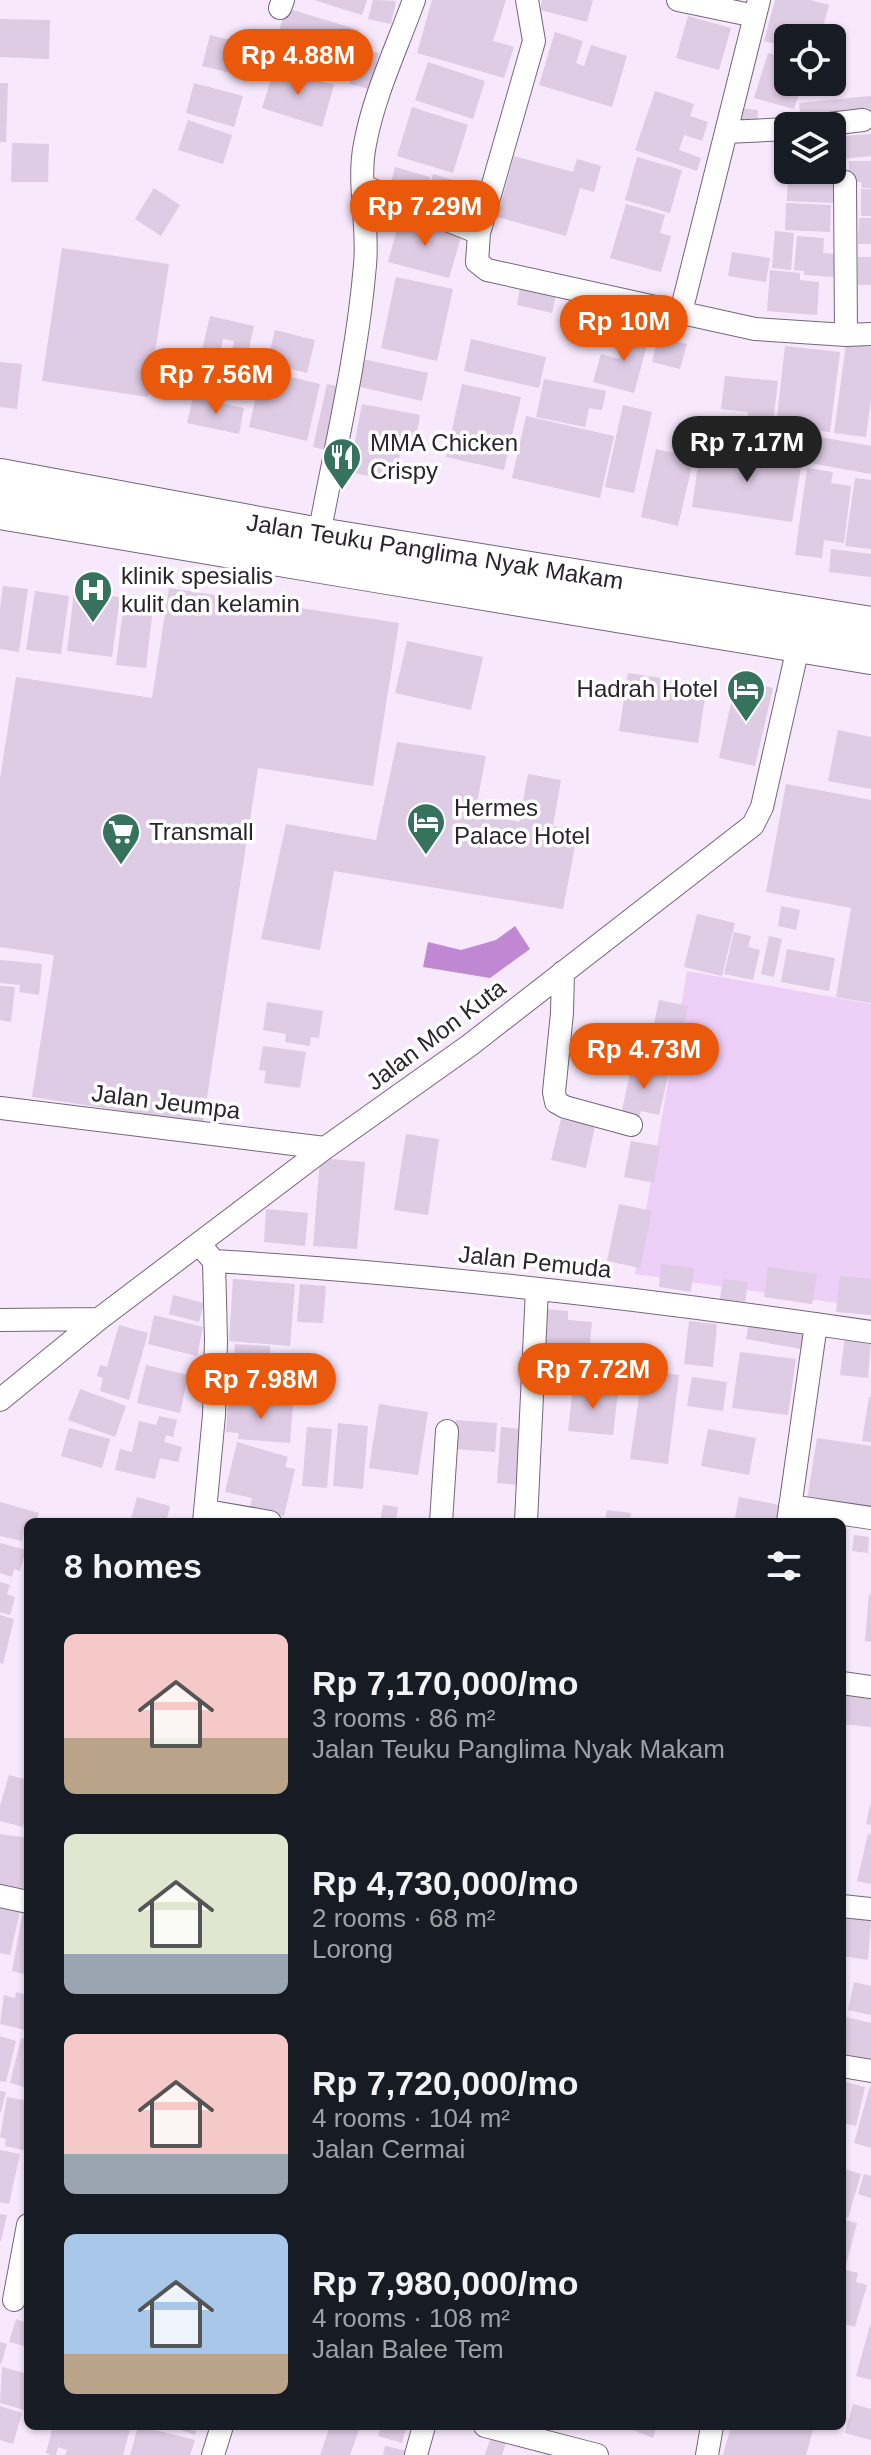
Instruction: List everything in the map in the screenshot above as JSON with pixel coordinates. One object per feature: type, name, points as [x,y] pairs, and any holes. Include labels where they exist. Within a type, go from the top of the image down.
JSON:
[{"type":"main road","name":"Jalan Teuku Panglima Nyak Makam","points":[[0,477],[316,550]]},
{"type":"main road","name":"Jalan Teuku Panglima Nyak Makam","points":[[0,511],[316,550],[621,598],[871,625]]},
{"type":"main road","name":"Jalan Teuku Panglima Nyak Makam","points":[[621,598],[799,643],[871,656]]},
{"type":"street","points":[[316,550],[347,399],[363,285],[366,241],[364,144],[414,0]]},
{"type":"street","points":[[527,0],[534,41],[479,233],[477,262],[487,270],[765,330],[871,334]]},
{"type":"street","points":[[678,0],[757,8],[681,312]]},
{"type":"street","points":[[846,122],[863,120]]},
{"type":"street","points":[[726,132],[774,130]]},
{"type":"street","points":[[845,184],[846,335]]},
{"type":"street","points":[[363,186],[479,233]]},
{"type":"street","name":"Jalan Mon Kuta","points":[[0,1400],[99,1319],[207,1252],[325,1148],[470,1045],[753,825],[762,807],[799,643]]},
{"type":"street","points":[[563,972],[564,994],[554,1092],[556,1102],[631,1125]]},
{"type":"street","name":"Jalan Jeumpa","points":[[0,1108],[325,1148]]},
{"type":"street","points":[[207,1252],[216,1341],[214,1415],[205,1516],[227,1518]]},
{"type":"street","name":"Jalan Pemuda","points":[[207,1252],[666,1303],[871,1332]]},
{"type":"street","points":[[526,1518],[537,1289]]},
{"type":"street","points":[[0,1320],[99,1319]]},
{"type":"street","points":[[816,1324],[789,1514],[871,1518]]},
{"type":"street","points":[[441,1518],[447,1431]]},
{"type":"street","points":[[846,1684],[871,1687]]},
{"type":"street","points":[[0,1896],[24,1901]]},
{"type":"street","points":[[846,1906],[871,1909]]},
{"type":"street","points":[[846,2067],[871,2071]]},
{"type":"street","points":[[14,2300],[24,2246]]},
{"type":"street","points":[[213,2455],[221,2430]]},
{"type":"street","points":[[416,2455],[423,2430]]},
{"type":"street","points":[[500,2430],[597,2455]]},
{"type":"street","points":[[707,2455],[711,2430]]},
{"type":"shaded area","points":[[515,926],[530,949],[490,978],[423,967],[428,942],[461,950],[496,940]]},
{"type":"shaded area","points":[[687,971],[871,1004],[871,1308],[635,1274]]},
{"type":"building","points":[[314,0],[367,0],[362,15]]},
{"type":"building","points":[[373,0],[396,1],[391,24],[368,19]]},
{"type":"building","points":[[432,0],[506,0],[493,41],[514,47],[504,78],[417,53]]},
{"type":"building","points":[[542,0],[593,0],[587,22],[540,10]]},
{"type":"building","points":[[775,0],[810,0],[829,5],[824,24],[774,24],[774,44],[764,41]]},
{"type":"building","points":[[286,8],[359,30],[345,79],[271,57]]},
{"type":"building","points":[[688,16],[731,28],[719,70],[676,58]]},
{"type":"building","points":[[0,19],[50,20],[49,59],[0,57]]},
{"type":"building","points":[[555,32],[583,41],[576,63],[584,66],[591,45],[627,56],[612,107],[539,85]]},
{"type":"building","points":[[210,35],[250,45],[243,76],[202,66]]},
{"type":"building","points":[[357,48],[379,53],[370,89],[349,84]]},
{"type":"building","points":[[768,53],[774,55],[774,96],[798,96],[794,109],[754,98]]},
{"type":"building","points":[[428,62],[485,81],[473,119],[415,100]]},
{"type":"building","points":[[275,67],[334,85],[322,127],[262,108]]},
{"type":"building","points":[[0,83],[8,83],[6,142],[0,142]]},
{"type":"building","points":[[194,83],[243,96],[234,127],[186,113]]},
{"type":"building","points":[[655,91],[694,104],[690,116],[708,122],[702,141],[684,135],[679,150],[701,158],[697,171],[635,150]]},
{"type":"building","points":[[871,96],[871,116],[846,118],[846,112],[800,112],[799,103]]},
{"type":"building","points":[[412,107],[468,125],[453,173],[397,156]]},
{"type":"building","points":[[735,108],[758,110],[757,125],[734,124]]},
{"type":"building","points":[[188,120],[232,135],[223,164],[178,150]]},
{"type":"building","points":[[871,134],[871,156],[846,159],[846,136]]},
{"type":"building","points":[[12,143],[49,144],[48,182],[11,182]]},
{"type":"building","points":[[514,156],[573,172],[577,159],[601,166],[594,192],[580,188],[566,236],[497,217]]},
{"type":"building","points":[[637,157],[682,170],[670,213],[625,200]]},
{"type":"building","points":[[849,161],[871,161],[871,188],[862,188],[861,182],[849,182]]},
{"type":"building","points":[[395,167],[430,177],[424,197],[390,186]]},
{"type":"building","points":[[433,174],[456,181],[449,202],[427,194]]},
{"type":"building","points":[[788,184],[836,184],[835,203],[787,201]]},
{"type":"building","points":[[154,188],[180,205],[161,236],[135,219]]},
{"type":"building","points":[[861,189],[871,189],[871,216],[861,216]]},
{"type":"building","points":[[786,203],[831,205],[830,232],[785,230]]},
{"type":"building","points":[[626,204],[665,215],[660,233],[671,236],[661,272],[610,258]]},
{"type":"building","points":[[400,218],[462,234],[449,278],[388,262]]},
{"type":"building","points":[[859,218],[871,218],[871,244],[858,244]]},
{"type":"building","points":[[775,231],[794,233],[791,270],[772,268]]},
{"type":"building","points":[[797,236],[824,238],[823,253],[835,254],[833,277],[804,275],[804,271],[794,270]]},
{"type":"building","points":[[62,248],[169,264],[148,397],[42,381]]},
{"type":"building","points":[[732,252],[770,258],[766,282],[728,276]]},
{"type":"building","points":[[858,257],[871,257],[871,285],[858,285]]},
{"type":"building","points":[[770,270],[800,273],[800,280],[819,282],[817,315],[767,311]]},
{"type":"building","points":[[396,277],[453,289],[437,361],[381,348]]},
{"type":"building","points":[[520,288],[556,295],[552,313],[517,305]]},
{"type":"building","points":[[210,316],[254,326],[244,372],[228,368],[234,341],[223,339],[218,363],[200,359]]},
{"type":"building","points":[[628,328],[650,334],[634,393],[593,382],[601,354],[619,359]]},
{"type":"building","points":[[275,330],[315,340],[307,373],[267,363]]},
{"type":"building","points":[[658,337],[687,344],[680,369],[652,362]]},
{"type":"building","points":[[471,339],[546,357],[539,388],[464,371]]},
{"type":"building","points":[[846,344],[871,347],[871,400],[866,437],[834,433]]},
{"type":"building","points":[[785,346],[840,352],[830,432],[776,426]]},
{"type":"building","points":[[362,359],[428,373],[422,401],[356,386]]},
{"type":"building","points":[[0,362],[22,364],[17,409],[0,407]]},
{"type":"building","points":[[262,370],[320,384],[307,441],[249,427]]},
{"type":"building","points":[[725,376],[778,381],[772,431],[747,428],[748,412],[721,409]]},
{"type":"building","points":[[544,379],[606,391],[602,410],[589,408],[585,427],[536,417]]},
{"type":"building","points":[[327,384],[341,387],[326,450],[313,447]]},
{"type":"building","points":[[462,384],[521,397],[504,470],[446,457]]},
{"type":"building","points":[[193,397],[244,408],[239,434],[187,423]]},
{"type":"building","points":[[362,404],[420,415],[414,451],[401,448],[395,481],[349,472]]},
{"type":"building","points":[[623,405],[652,412],[634,493],[605,487]]},
{"type":"building","points":[[526,416],[614,436],[600,498],[512,478]]},
{"type":"building","points":[[814,436],[871,446],[871,474],[810,463]]},
{"type":"building","points":[[701,445],[802,461],[792,522],[692,507]]},
{"type":"building","points":[[656,449],[694,457],[678,526],[641,517]]},
{"type":"building","points":[[807,468],[833,472],[831,483],[851,486],[844,543],[824,540],[822,558],[795,555]]},
{"type":"building","points":[[855,478],[871,480],[871,549],[845,546]]},
{"type":"building","points":[[831,549],[871,554],[871,577],[829,572]]},
{"type":"building","points":[[3,586],[28,589],[19,652],[0,649]]},
{"type":"building","name":"Transmall","points":[[169,588],[399,623],[373,786],[258,768],[203,1123],[32,1097],[54,955],[0,947],[0,778],[16,677],[152,698]]},
{"type":"building","points":[[35,591],[69,596],[61,654],[26,650]]},
{"type":"building","name":"klinik spesialis kulit dan kelamin","points":[[74,592],[120,597],[112,657],[67,651]]},
{"type":"building","points":[[125,595],[154,599],[146,668],[116,665]]},
{"type":"building","points":[[407,641],[483,657],[471,710],[395,693]]},
{"type":"building","points":[[628,673],[707,685],[698,743],[619,731]]},
{"type":"building","name":"Hadrah Hotel","points":[[736,680],[773,688],[755,766],[719,758]]},
{"type":"building","points":[[838,730],[871,737],[871,789],[828,781]]},
{"type":"building","name":"Hermes Palace Hotel","points":[[397,742],[486,756],[475,813],[519,822],[528,774],[561,780],[553,826],[578,830],[563,909],[334,871],[320,950],[261,939],[286,824],[376,840]]},
{"type":"building","points":[[786,784],[871,800],[871,1003],[836,997],[851,908],[766,892]]},
{"type":"building","points":[[781,906],[800,910],[796,930],[778,926]]},
{"type":"building","points":[[697,914],[735,923],[722,976],[684,967]]},
{"type":"building","points":[[734,932],[751,936],[748,947],[760,950],[753,980],[724,974]]},
{"type":"building","points":[[769,936],[782,939],[774,977],[761,974]]},
{"type":"building","points":[[787,949],[835,958],[829,991],[781,982]]},
{"type":"building","points":[[0,960],[42,964],[39,995],[19,992],[20,985],[0,983]]},
{"type":"building","points":[[0,986],[15,987],[11,1022],[0,1020]]},
{"type":"building","points":[[659,1000],[688,1006],[677,1055],[649,1048]]},
{"type":"building","points":[[267,1002],[323,1011],[319,1038],[311,1037],[310,1046],[285,1042],[286,1034],[263,1030]]},
{"type":"building","points":[[263,1046],[306,1052],[300,1088],[264,1083],[266,1071],[259,1070]]},
{"type":"building","points":[[632,1064],[669,1072],[659,1115],[641,1111],[639,1119],[621,1115]]},
{"type":"building","points":[[561,1119],[595,1126],[586,1168],[551,1160]]},
{"type":"building","points":[[406,1134],[439,1139],[428,1215],[394,1210]]},
{"type":"building","points":[[631,1141],[660,1146],[654,1183],[624,1177]]},
{"type":"building","points":[[320,1158],[365,1162],[357,1249],[313,1246]]},
{"type":"building","points":[[619,1204],[652,1211],[640,1268],[607,1261]]},
{"type":"building","points":[[266,1209],[308,1213],[305,1246],[264,1242]]},
{"type":"building","points":[[661,1264],[694,1268],[691,1292],[659,1287]]},
{"type":"building","points":[[768,1267],[817,1274],[812,1304],[764,1297]]},
{"type":"building","points":[[840,1276],[871,1279],[871,1315],[836,1312]]},
{"type":"building","points":[[233,1279],[295,1284],[290,1346],[229,1341]]},
{"type":"building","points":[[723,1279],[748,1282],[745,1302],[720,1299]]},
{"type":"building","points":[[300,1284],[326,1286],[323,1323],[297,1322]]},
{"type":"building","points":[[173,1295],[204,1303],[199,1322],[169,1314]]},
{"type":"building","points":[[545,1309],[568,1311],[568,1320],[592,1322],[588,1364],[564,1362],[563,1371],[540,1369]]},
{"type":"building","points":[[154,1315],[203,1327],[197,1356],[148,1344]]},
{"type":"building","points":[[750,1316],[805,1325],[801,1349],[746,1339]]},
{"type":"building","points":[[689,1321],[717,1324],[713,1367],[684,1364]]},
{"type":"building","points":[[119,1325],[148,1333],[129,1400],[100,1391],[103,1378],[97,1376],[100,1365],[107,1367]]},
{"type":"building","points":[[845,1336],[871,1339],[868,1378],[840,1375]]},
{"type":"building","points":[[235,1344],[270,1346],[270,1356],[286,1357],[284,1391],[231,1388]]},
{"type":"building","points":[[740,1352],[796,1359],[788,1415],[732,1408]]},
{"type":"building","points":[[146,1365],[188,1375],[180,1413],[137,1403]]},
{"type":"building","points":[[643,1370],[679,1375],[668,1464],[630,1459]]},
{"type":"building","points":[[692,1377],[727,1382],[723,1411],[687,1406]]},
{"type":"building","points":[[573,1387],[618,1392],[613,1435],[568,1431]]},
{"type":"building","points":[[80,1389],[126,1406],[115,1437],[68,1420]]},
{"type":"building","points":[[871,1397],[871,1442],[862,1441]]},
{"type":"building","points":[[241,1400],[293,1404],[290,1443],[238,1439],[239,1433],[226,1432],[228,1405],[241,1405]]},
{"type":"building","points":[[379,1404],[428,1412],[418,1475],[369,1468]]},
{"type":"building","points":[[159,1416],[177,1420],[173,1437],[166,1435],[164,1442],[182,1447],[178,1462],[160,1458],[155,1479],[115,1470],[120,1449],[132,1452],[139,1421],[156,1425]]},
{"type":"building","points":[[456,1420],[497,1423],[495,1452],[454,1449]]},
{"type":"building","points":[[338,1423],[368,1426],[363,1489],[333,1486]]},
{"type":"building","points":[[307,1427],[332,1429],[327,1488],[302,1486]]},
{"type":"building","points":[[501,1427],[523,1429],[519,1485],[497,1483]]},
{"type":"building","points":[[69,1428],[110,1439],[102,1468],[61,1456]]},
{"type":"building","points":[[708,1429],[756,1438],[749,1475],[701,1466]]},
{"type":"building","points":[[817,1438],[871,1446],[871,1510],[807,1500]]},
{"type":"building","points":[[237,1442],[288,1457],[285,1467],[295,1469],[284,1516],[250,1508],[252,1498],[225,1492]]},
{"type":"building","points":[[137,1497],[170,1506],[167,1518],[131,1518]]},
{"type":"building","points":[[739,1497],[779,1505],[777,1518],[735,1518]]},
{"type":"building","points":[[0,1502],[39,1513],[37,1518],[24,1518],[22,1541],[0,1536]]},
{"type":"building","points":[[383,1505],[398,1507],[397,1518],[381,1518]]},
{"type":"building","points":[[607,1510],[631,1513],[630,1518],[606,1518]]},
{"type":"building","points":[[854,1535],[869,1537],[868,1553],[852,1551]]},
{"type":"building","points":[[0,1543],[24,1549],[20,1571],[14,1569],[12,1577],[0,1573]]},
{"type":"building","points":[[0,1582],[10,1585],[7,1594],[15,1597],[10,1615],[0,1612]]},
{"type":"building","points":[[871,1595],[871,1642],[865,1641]]},
{"type":"building","points":[[0,1615],[14,1619],[3,1664],[0,1663]]},
{"type":"building","points":[[846,1687],[871,1690],[871,1727],[846,1724]]},
{"type":"building","points":[[9,1775],[24,1779],[23,1827],[0,1821],[0,1806]]},
{"type":"building","points":[[871,1805],[871,1825],[866,1824]]},
{"type":"building","points":[[0,1834],[24,1837],[24,1888],[0,1884]]},
{"type":"building","points":[[868,1834],[871,1835],[871,1884],[857,1881]]},
{"type":"building","points":[[0,1907],[20,1911],[10,1955],[0,1953]]},
{"type":"building","points":[[23,1911],[24,1974],[12,1971]]},
{"type":"building","points":[[846,1913],[871,1918],[868,1960],[846,1957]]},
{"type":"building","points":[[854,1982],[871,1986],[871,2015],[848,2010]]},
{"type":"building","points":[[16,1992],[24,1994],[24,2030],[0,2024],[4,1995],[15,1998]]},
{"type":"building","points":[[846,2017],[871,2023],[871,2060],[846,2054]]},
{"type":"building","points":[[0,2036],[16,2041],[6,2082],[0,2081]]},
{"type":"building","points":[[21,2038],[24,2039],[24,2087],[10,2083]]},
{"type":"building","points":[[846,2082],[865,2087],[856,2126],[846,2124]]},
{"type":"building","points":[[871,2086],[871,2148],[854,2143]]},
{"type":"building","points":[[0,2091],[6,2092],[1,2112],[0,2112]]},
{"type":"building","points":[[7,2097],[24,2100],[24,2150],[5,2146],[6,2139],[0,2137]]},
{"type":"building","points":[[0,2150],[20,2154],[9,2204],[0,2202]]},
{"type":"building","points":[[846,2169],[861,2174],[846,2217]]},
{"type":"building","points":[[864,2174],[871,2176],[871,2198],[858,2194]]},
{"type":"building","points":[[0,2214],[7,2215],[1,2241],[0,2240]]},
{"type":"building","points":[[846,2220],[857,2223],[846,2265]]},
{"type":"building","points":[[846,2270],[858,2273],[856,2282],[867,2285],[855,2327],[846,2324]]},
{"type":"building","points":[[16,2319],[24,2322],[24,2346],[9,2342]]},
{"type":"building","points":[[871,2325],[871,2380],[856,2376]]},
{"type":"building","points":[[0,2342],[7,2344],[1,2364],[0,2364]]},
{"type":"building","points":[[2,2367],[24,2373],[24,2410],[0,2403]]},
{"type":"building","points":[[853,2404],[871,2409],[871,2440],[845,2433]]},
{"type":"building","points":[[0,2406],[22,2413],[13,2444],[0,2440]]},
{"type":"building","points":[[52,2430],[130,2430],[123,2455],[65,2455],[67,2450],[58,2447],[56,2455],[46,2453]]},
{"type":"building","points":[[137,2430],[154,2430],[195,2440],[190,2455],[130,2455]]},
{"type":"building","points":[[329,2430],[359,2430],[350,2455],[320,2455]]},
{"type":"building","points":[[380,2430],[406,2430],[402,2443],[378,2436]]},
{"type":"building","points":[[633,2430],[656,2430],[653,2438]]},
{"type":"building","points":[[730,2430],[813,2430],[806,2455],[723,2455]]},
{"type":"building","points":[[492,2433],[508,2437],[502,2455],[485,2455]]},
{"type":"building","points":[[385,2446],[413,2452],[412,2455],[383,2455]]},
{"type":"place","name":"MMA Chicken Crispy","points":[[342,491]]},
{"type":"place","name":"klinik spesialis kulit dan kelamin","points":[[93,624]]},
{"type":"place","name":"Hadrah Hotel","points":[[746,723]]},
{"type":"place","name":"Hermes Palace Hotel","points":[[426,856]]},
{"type":"place","name":"Transmall","points":[[121,866]]}]
